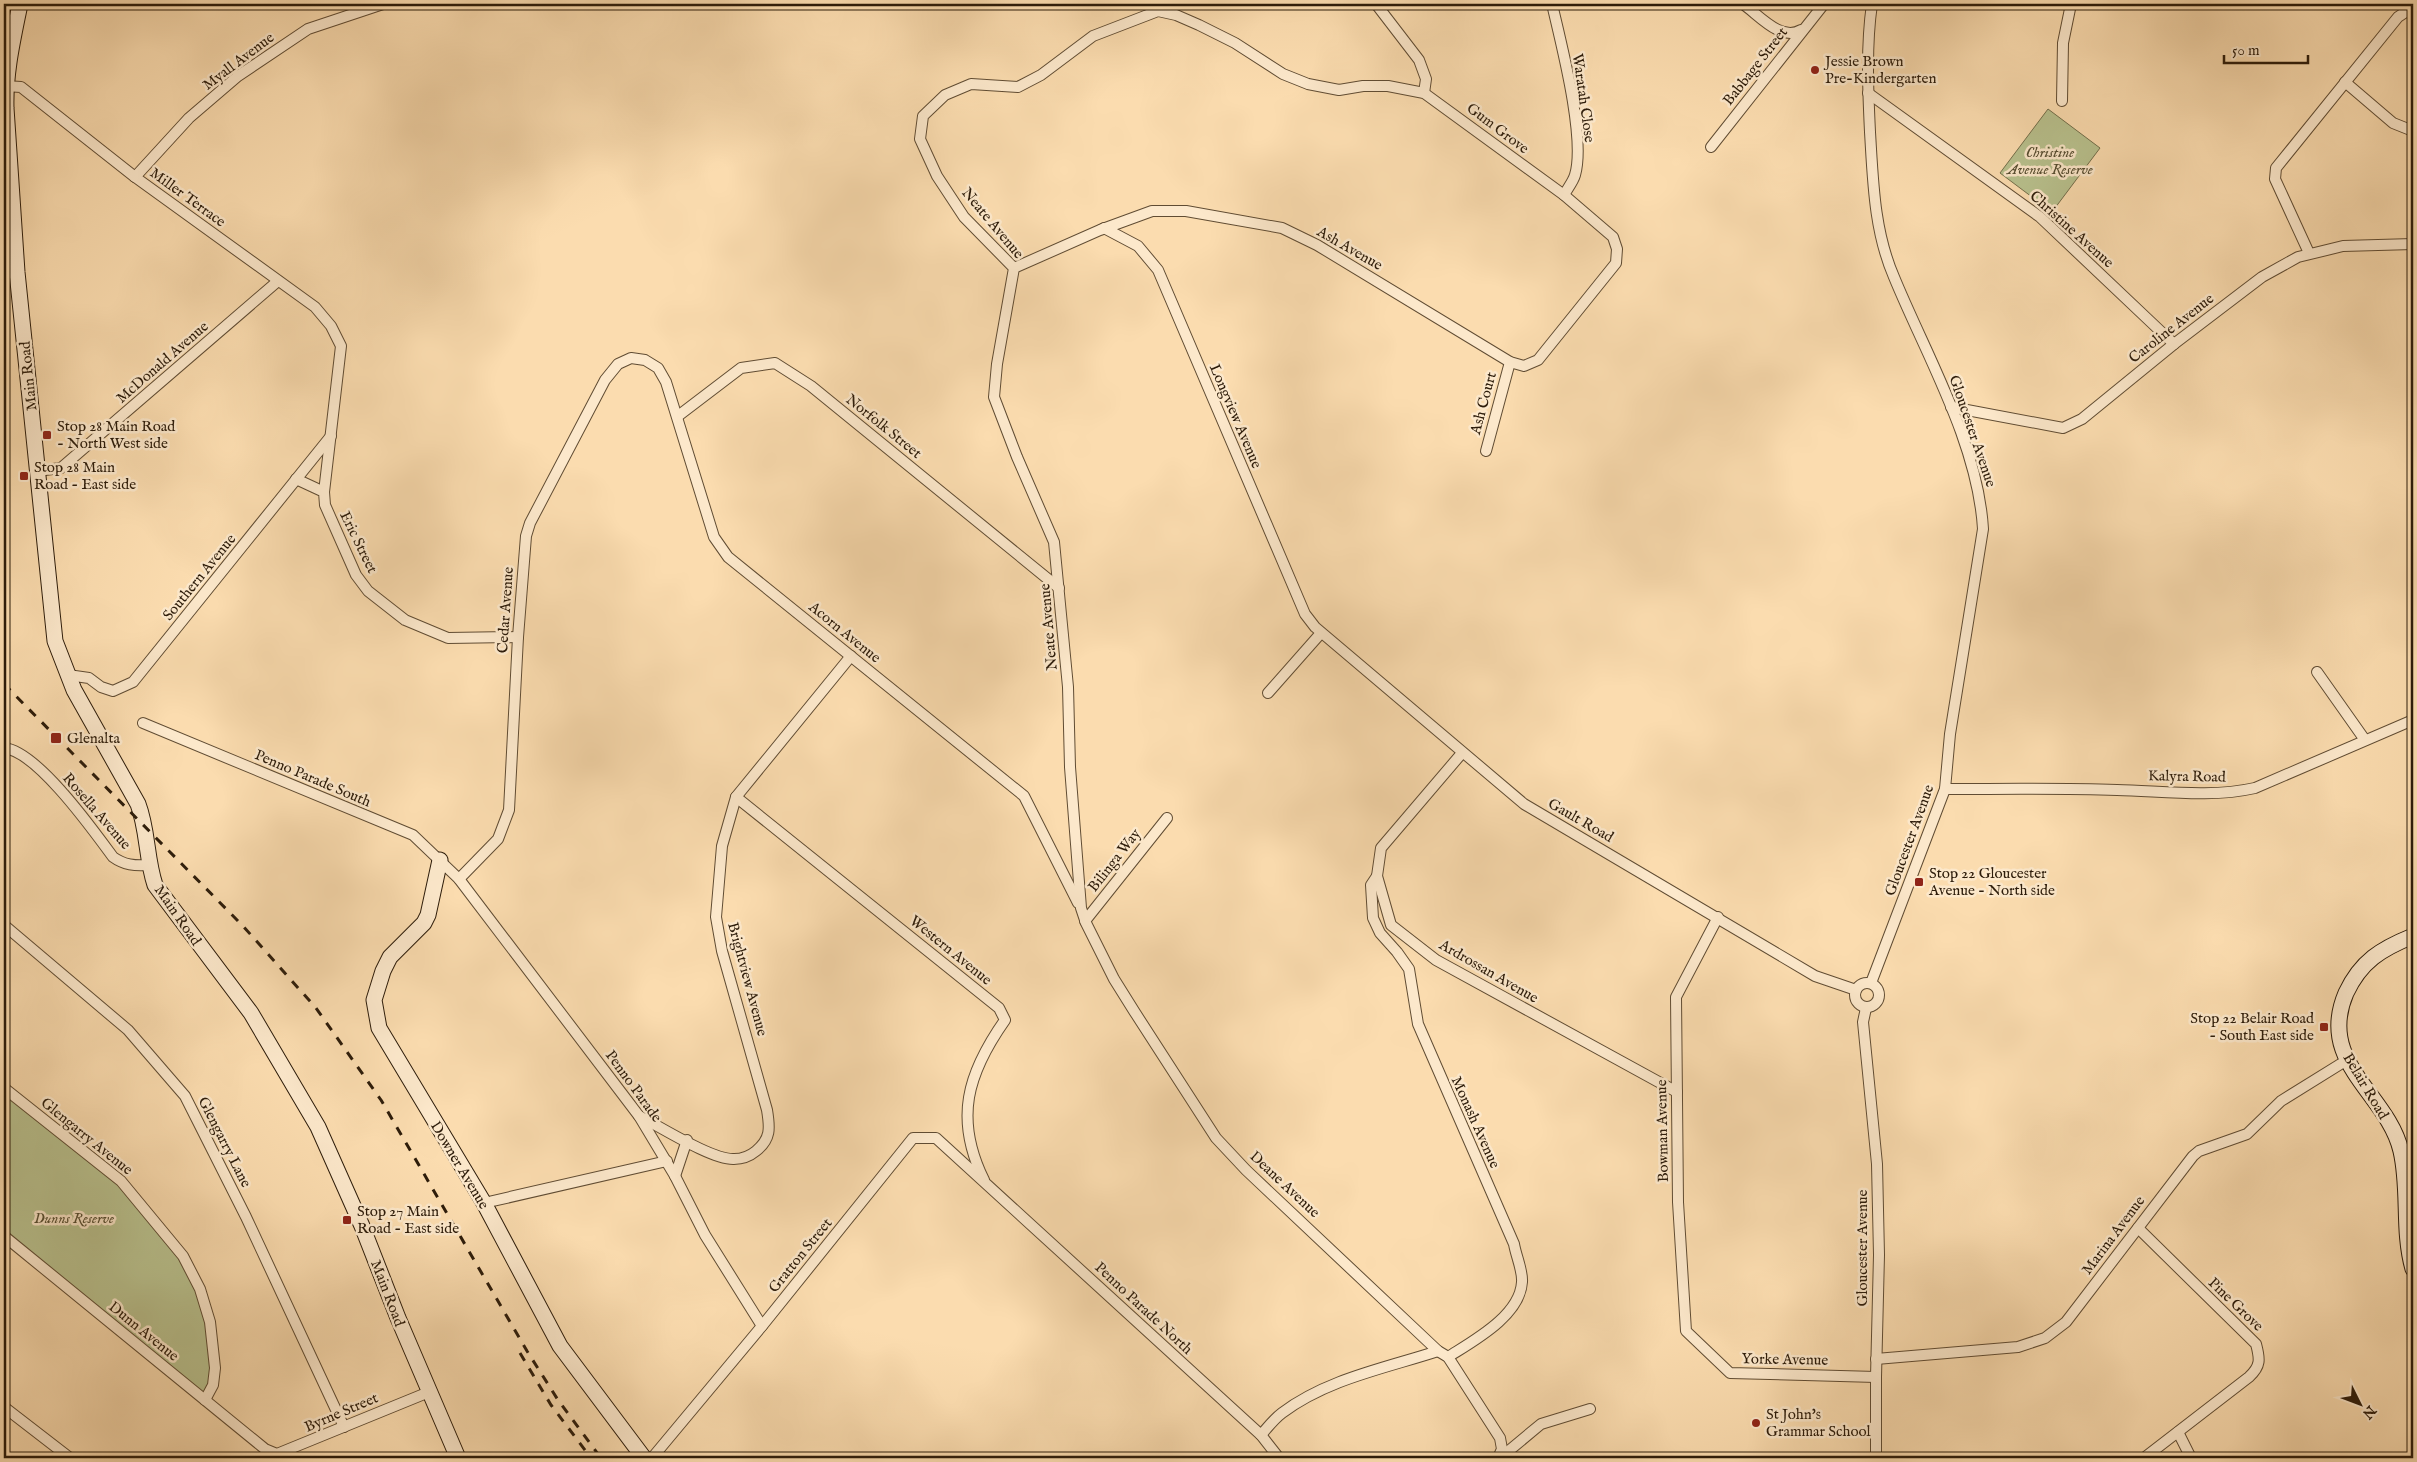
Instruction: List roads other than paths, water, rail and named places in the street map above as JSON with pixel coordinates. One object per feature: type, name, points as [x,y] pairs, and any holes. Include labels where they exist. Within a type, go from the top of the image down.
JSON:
[{"type":"main road","name":"Main Road","points":[[20,4],[7,53],[5,86],[10,273],[37,471],[55,641],[74,690],[138,804],[144,822],[148,865],[160,892],[251,1014],[318,1127],[362,1226],[429,1392],[458,1458]]},
{"type":"main road","name":"Downer Avenue","points":[[440,860],[428,915],[424,923],[390,957],[374,1000],[379,1028],[484,1203],[560,1346],[644,1458]]},
{"type":"main road","name":"Belair Road","points":[[2413,936],[2387,946],[2365,964],[2352,980],[2342,1003],[2339,1028],[2340,1041],[2347,1060],[2396,1136],[2401,1152],[2406,1225],[2413,1269]]},
{"type":"street","name":"Myall Avenue","points":[[135,177],[189,118],[238,76],[308,29],[383,4]]},
{"type":"street","points":[[1376,4],[1419,60],[1426,79],[1424,94]]},
{"type":"street","name":"Waratah Close","points":[[1552,4],[1569,83],[1577,137],[1575,174],[1564,195]]},
{"type":"street","points":[[1743,4],[1781,32],[1795,34],[1803,29]]},
{"type":"street","name":"Babbage Street","points":[[1711,147],[1824,4]]},
{"type":"street","name":"Gloucester Avenue","points":[[1871,983],[1945,789],[1950,734],[1983,528],[1978,485],[1951,407],[1925,344],[1893,276],[1877,221],[1873,198],[1868,93],[1872,4]]},
{"type":"street","points":[[2062,101],[2063,43],[2071,4]]},
{"type":"street","points":[[2309,253],[2275,179],[2276,168],[2398,17],[2413,7]]},
{"type":"street","name":"Neate Avenue","points":[[1085,922],[1081,908],[1070,768],[1068,687],[1060,588],[1054,542],[1017,457],[994,397],[997,364],[1014,268],[964,217],[937,176],[920,139],[924,116],[944,96],[971,84],[1018,87],[1041,75],[1093,36],[1158,11],[1176,15],[1226,38],[1283,74],[1308,84],[1339,90],[1363,86],[1388,86],[1424,94]]},
{"type":"street","points":[[2345,82],[2393,123],[2413,131]]},
{"type":"street","name":"Miller Terrace","points":[[5,86],[21,87],[135,177],[315,307],[331,326],[341,346],[332,436]]},
{"type":"street","name":"Christine Avenue","points":[[1868,93],[2040,217],[2174,344]]},
{"type":"street","name":"Gum Grove","points":[[1424,94],[1564,195],[1613,237],[1617,249],[1616,263],[1538,360],[1524,366],[1510,362]]},
{"type":"street","name":"Ash Avenue","points":[[1014,268],[1104,228],[1152,211],[1186,211],[1282,228],[1317,245],[1510,362]]},
{"type":"street","name":"Longview Avenue","points":[[1104,228],[1138,246],[1158,270],[1305,614],[1321,633]]},
{"type":"street","name":"Caroline Avenue","points":[[1951,407],[2063,428],[2082,419],[2174,344],[2262,277],[2298,257],[2343,246],[2413,244]]},
{"type":"street","name":"McDonald Avenue","points":[[37,471],[61,468],[278,282]]},
{"type":"street","name":"Acorn Avenue","points":[[632,358],[645,360],[658,368],[666,382],[714,537],[728,557],[1024,796],[1081,908]]},
{"type":"street","name":"Cedar Avenue","points":[[459,879],[498,839],[509,810],[518,637],[526,536],[530,523],[605,380],[618,364],[632,358]]},
{"type":"street","name":"Ash Court","points":[[1486,451],[1510,362]]},
{"type":"street","name":"Norfolk Street","points":[[678,416],[741,368],[775,364],[811,386],[1060,588]]},
{"type":"street","points":[[296,480],[324,492],[332,436]]},
{"type":"street","name":"Southern Avenue","points":[[68,675],[89,678],[112,691],[133,682],[332,436]]},
{"type":"street","name":"Eric Street","points":[[324,492],[325,506],[356,575],[368,591],[405,620],[448,638],[518,637]]},
{"type":"street","points":[[1268,693],[1321,633]]},
{"type":"street","name":"Gault Road","points":[[1321,633],[1524,804],[1815,976],[1856,990]]},
{"type":"street","name":"Brightview Avenue","points":[[639,1116],[710,1153],[733,1159],[750,1156],[765,1144],[770,1126],[756,1067],[722,951],[716,917],[722,846],[736,797],[851,656]]},
{"type":"street","points":[[2317,672],[2365,740]]},
{"type":"street","name":"Kalyra Road","points":[[1945,789],[2079,788],[2232,792],[2255,788],[2413,720]]},
{"type":"street","name":"Penno Parade South","points":[[143,723],[413,835],[459,879]]},
{"type":"street","name":"Rosella Avenue","points":[[4,748],[11,749],[23,756],[70,799],[113,857],[120,862],[136,866],[148,865]]},
{"type":"street","name":"Ardrossan Avenue","points":[[1462,753],[1382,848],[1377,876],[1391,924],[1436,960],[1676,1092]]},
{"type":"street","name":"Western Avenue","points":[[736,797],[999,1008],[1005,1020],[986,1047],[970,1086],[967,1123],[977,1164],[986,1183]]},
{"type":"street","name":"Bilinga Way","points":[[1085,922],[1167,818]]},
{"type":"street","name":"Monash Avenue","points":[[1377,876],[1371,885],[1374,918],[1380,933],[1397,952],[1409,970],[1418,1024],[1514,1244],[1522,1282],[1515,1306],[1486,1333],[1448,1357]]},
{"type":"street","name":"Penno Parade","points":[[459,879],[639,1116],[675,1176],[705,1236],[762,1326]]},
{"type":"street","name":"Bowman Avenue","points":[[1704,1348],[1686,1331],[1678,1202],[1676,997],[1718,917]]},
{"type":"street","name":"Deane Avenue","points":[[1085,922],[1114,979],[1216,1138],[1246,1170],[1438,1351],[1448,1357],[1500,1438],[1502,1449],[1499,1458]]},
{"type":"street","name":"Glengarry Lane","points":[[4,925],[128,1030],[185,1096],[246,1217],[344,1427]]},
{"type":"street","points":[[1871,983],[1880,995],[1876,1004],[1866,1008],[1856,1002],[1856,990],[1862,984],[1871,983]]},
{"type":"street","name":"Gloucester Avenue","points":[[1866,1008],[1863,1022],[1877,1164],[1879,1255],[1876,1458]]},
{"type":"street","name":"Marina Avenue","points":[[1876,1359],[2018,1347],[2044,1338],[2066,1322],[2193,1156],[2199,1151],[2247,1134],[2282,1101],[2347,1060]]},
{"type":"street","name":"Glengarry Avenue","points":[[4,1088],[121,1181],[183,1256],[200,1289],[210,1322],[215,1368],[213,1385],[205,1400]]},
{"type":"street","name":"Gratton Street","points":[[652,1458],[762,1326],[913,1138],[936,1138],[986,1183]]},
{"type":"street","points":[[675,1176],[687,1140]]},
{"type":"street","points":[[484,1203],[666,1161]]},
{"type":"street","name":"Penno Parade North","points":[[986,1183],[1261,1435],[1279,1458]]},
{"type":"street","name":"Pine Grove","points":[[2138,1228],[2256,1344],[2260,1359],[2257,1370],[2249,1377],[2144,1458]]},
{"type":"street","name":"Dunn Avenue","points":[[4,1236],[265,1449]]},
{"type":"street","name":"Yorke Avenue","points":[[1704,1348],[1730,1373],[1876,1377]]},
{"type":"street","points":[[1261,1435],[1281,1413],[1308,1397],[1347,1379],[1438,1351]]},
{"type":"street","name":"Byrne Street","points":[[265,1449],[277,1454],[429,1392]]},
{"type":"street","points":[[4,1407],[70,1458]]},
{"type":"street","points":[[1499,1458],[1542,1424],[1590,1409]]},
{"type":"street","points":[[2178,1432],[2191,1458]]},
{"type":"railway","points":[[4,684],[243,926],[316,1008],[381,1100],[527,1351],[558,1400],[601,1458]]},
{"type":"railway","points":[[520,1353],[551,1405],[591,1458]]},
{"type":"place","name":"Jessie Brown Pre-Kindergarten","points":[[1815,70]]},
{"type":"place","name":"Stop 28 Main Road - North West side","points":[[47,435]]},
{"type":"place","name":"Stop 28 Main Road - East side","points":[[24,476]]},
{"type":"place","name":"Glenalta","points":[[56,738]]},
{"type":"place","name":"Stop 22 Gloucester Avenue - North side","points":[[1919,882]]},
{"type":"place","name":"Stop 22 Belair Road - South East side","points":[[2324,1027]]},
{"type":"place","name":"Stop 27 Main Road - East side","points":[[347,1220]]},
{"type":"place","name":"St John's Grammar School","points":[[1756,1423]]},
{"type":"park label","name":"Christine Avenue Reserve","points":[[2050,160]]},
{"type":"park label","name":"Dunns Reserve","points":[[74,1218]]}]
